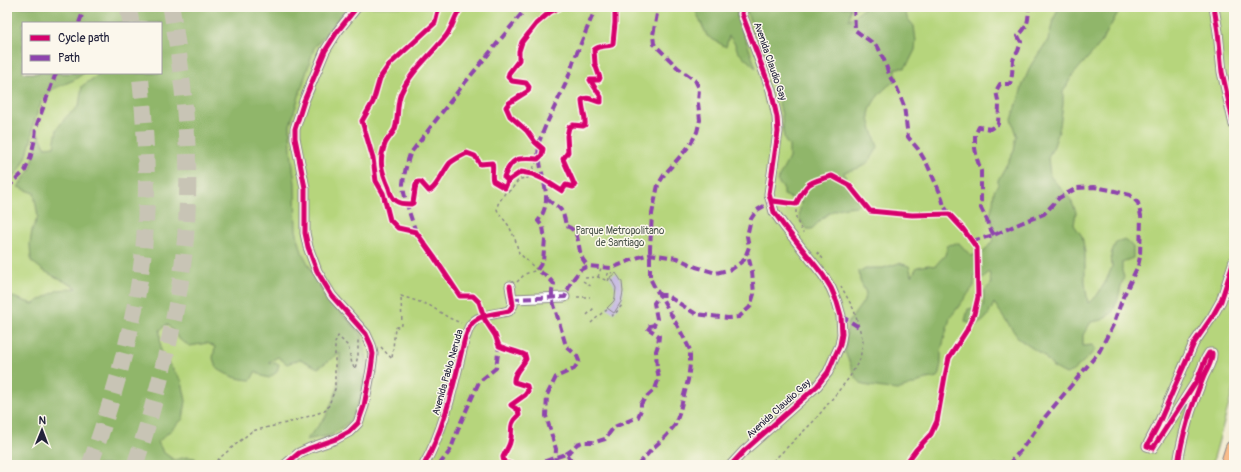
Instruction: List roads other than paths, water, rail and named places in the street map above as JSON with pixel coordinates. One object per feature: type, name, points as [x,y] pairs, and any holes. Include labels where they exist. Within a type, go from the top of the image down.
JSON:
[{"type":"highway","points":[[1229,465],[1234,449]]},
{"type":"street","points":[[285,465],[299,453],[350,432],[358,423],[369,386],[373,354],[371,345],[366,334],[332,296],[317,271],[308,247],[305,233],[305,188],[295,138],[295,129],[304,101],[325,51],[337,32],[357,7]]},
{"type":"street","name":"Avenida Claudio Gay","points":[[731,465],[744,451],[817,386],[828,372],[840,345],[842,334],[841,316],[831,288],[823,275],[774,212],[770,194],[778,132],[777,117],[771,90],[742,14],[743,7]]},
{"type":"street","points":[[1214,7],[1222,72],[1234,126]]},
{"type":"street","points":[[1178,465],[1183,434],[1201,383],[1211,360],[1212,353],[1209,353],[1197,380],[1154,448],[1147,446],[1158,425],[1194,343],[1221,301],[1234,261]]},
{"type":"street","points":[[510,286],[512,300],[565,297]]},
{"type":"street","name":"Avenida Pablo Neruda","points":[[424,465],[433,450],[444,420],[465,338],[470,326],[474,321],[480,318],[509,311],[513,305],[512,300]]},
{"type":"tunnel","points":[[128,7],[131,22]]},
{"type":"tunnel","points":[[135,465],[156,396],[167,349],[177,302],[185,244],[188,176],[185,108],[177,40],[171,7]]},
{"type":"tunnel","points":[[90,465],[107,415],[128,340],[142,263],[146,216],[146,168],[140,74]]},
{"type":"park label","name":"Parque Metropolitano de Santiago","points":[[620,236]]}]
